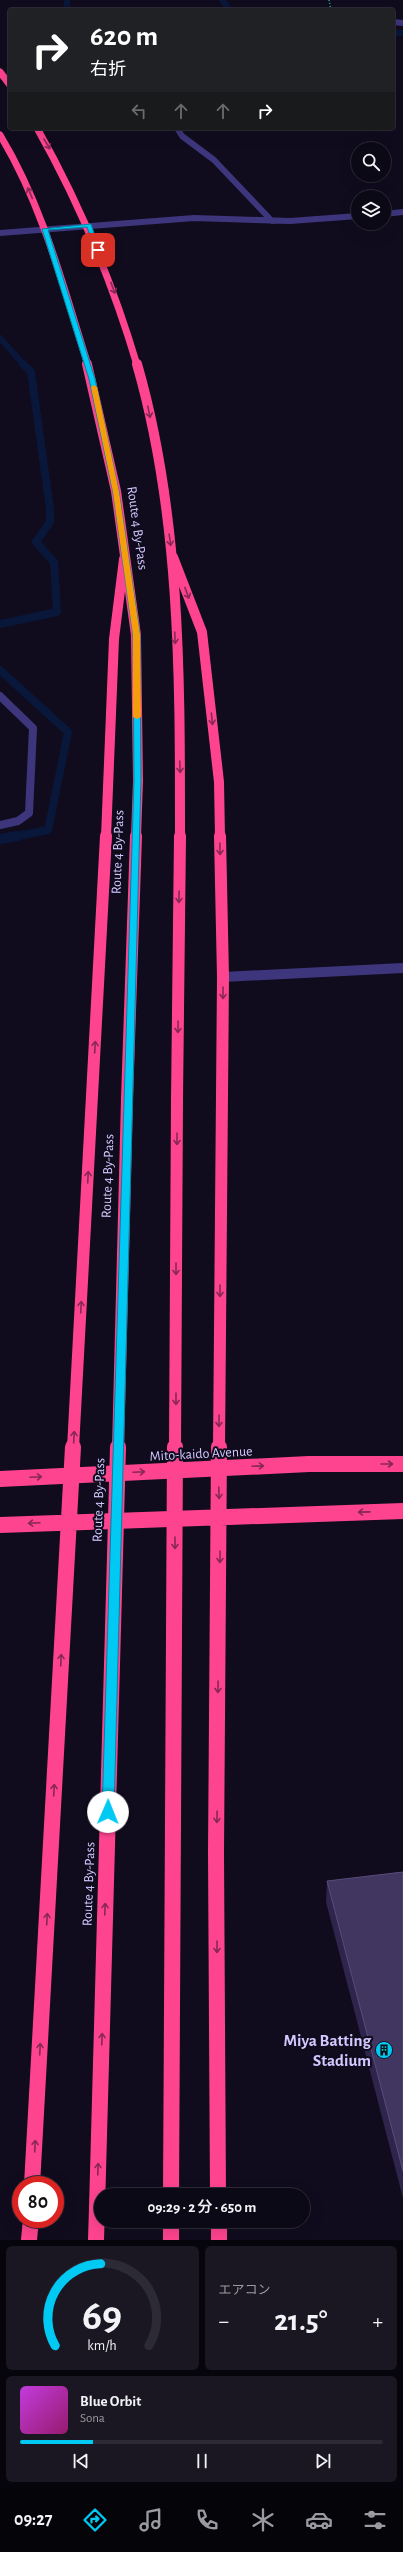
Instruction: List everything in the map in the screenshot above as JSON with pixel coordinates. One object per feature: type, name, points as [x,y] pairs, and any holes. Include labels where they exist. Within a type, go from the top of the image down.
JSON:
[{"type":"highway","points":[[0,72],[8,82]]},
{"type":"highway","name":"Route 4 By-Pass","points":[[38,130],[89,225],[124,317],[142,378],[159,456],[172,557],[181,781],[177,1100],[171,2188]]},
{"type":"highway","name":"Route 4 By-Pass","points":[[0,135],[18,165],[45,229],[92,379],[116,492],[124,559],[136,635],[138,773],[127,1099],[96,2240]]},
{"type":"highway","points":[[172,557],[202,632],[219,782],[223,977],[219,1468],[220,1518],[216,1853],[218,2188]]},
{"type":"highway","points":[[33,2176],[72,1476],[114,639],[124,559]]},
{"type":"highway","name":"Mito-kaido Avenue","points":[[0,1479],[310,1464],[403,1464]]},
{"type":"highway","points":[[0,1524],[403,1511]]},
{"type":"highway","points":[[29,2240],[30,2228]]},
{"type":"highway","points":[[170,2240],[171,2228]]},
{"type":"highway","points":[[219,2228],[219,2240]]},
{"type":"street","points":[[179,130],[182,136],[214,160],[272,221]]},
{"type":"street","points":[[391,213],[403,212]]},
{"type":"street","points":[[0,233],[194,218],[272,221],[351,216]]},
{"type":"street","points":[[0,696],[33,728],[29,813],[18,821],[0,825]]},
{"type":"street","points":[[223,977],[403,968]]},
{"type":"building","name":"Miya Batting Stadium","points":[[403,1872],[403,2171],[327,1881]]},
{"type":"waterway","points":[[67,0],[67,8]]},
{"type":"waterway","points":[[222,0],[228,8]]},
{"type":"waterway","points":[[395,33],[403,33]]},
{"type":"waterway","points":[[0,338],[24,365]]},
{"type":"waterway","points":[[0,624],[57,612],[54,562],[36,542],[50,522],[50,509],[31,372],[24,365]]},
{"type":"waterway","points":[[0,670],[68,732],[48,830],[12,837]]},
{"type":"waterway","points":[[12,837],[18,836]]},
{"type":"waterway","points":[[0,839],[12,837]]},
{"type":"slow traffic","points":[[94,387],[116,492],[124,559],[136,635],[137,717]]},
{"type":"place","name":"Miya Batting Stadium","points":[[384,2050]]},
{"type":"route","points":[[98,250],[89,225],[45,229],[58,266],[92,379],[116,492],[124,559],[136,635],[138,780],[127,1099],[108,1812]]}]
